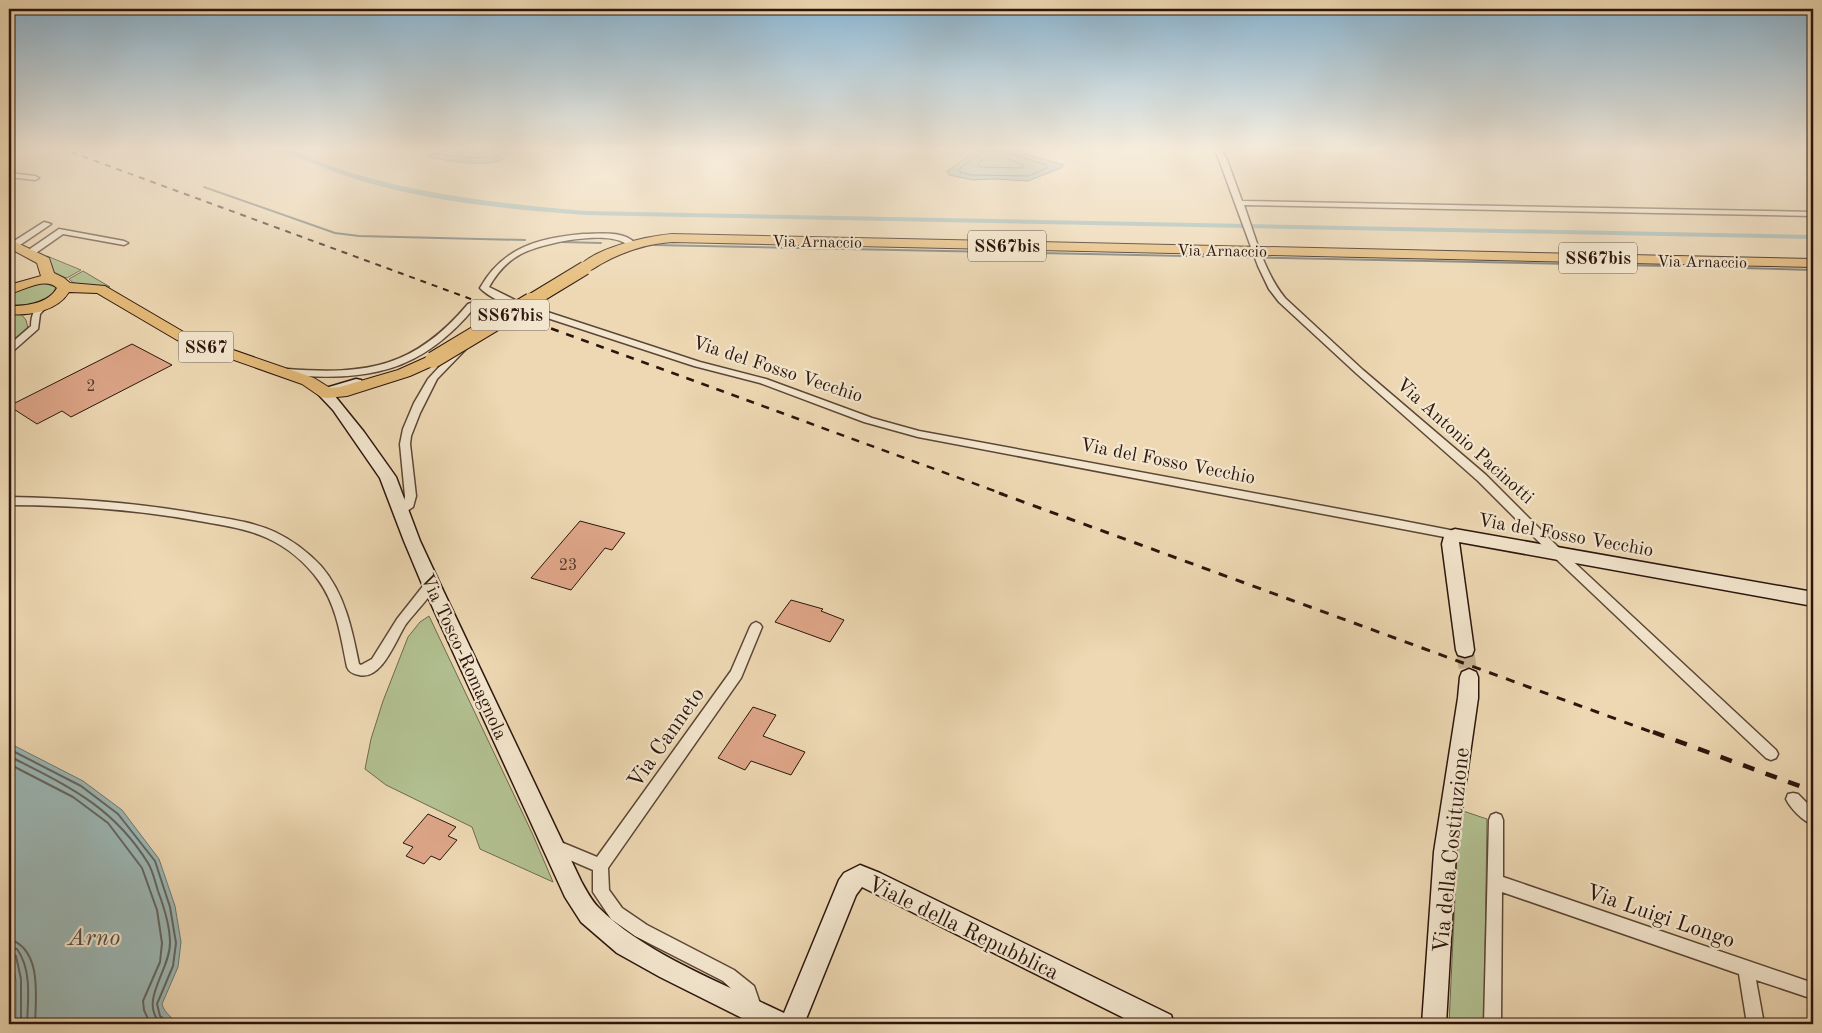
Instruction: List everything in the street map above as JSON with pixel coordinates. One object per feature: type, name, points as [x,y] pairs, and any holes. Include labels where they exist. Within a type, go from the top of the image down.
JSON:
[{"type":"main road","name":"Via Arnaccio","points":[[324,393],[333,394],[355,385],[411,371],[433,360],[606,255],[632,244],[678,238],[1258,256],[1813,263]]},
{"type":"main road","points":[[11,244],[44,260],[47,275],[55,291]]},
{"type":"main road","points":[[25,284],[40,272],[34,255]]},
{"type":"main road","name":"SS67","points":[[9,290],[25,284],[55,291]]},
{"type":"main road","name":"SS67","points":[[14,311],[55,291]]},
{"type":"main road","name":"Via Tosco-Romagnola","points":[[55,291],[108,293],[186,339],[308,381],[324,393]]},
{"type":"main road","name":"Via Arnaccio","points":[[308,381],[355,385]]},
{"type":"street","name":"Via Antonio Pacinotti","points":[[1236,196],[1258,256],[1273,289],[1287,306],[1477,473],[1558,554],[1771,754]]},
{"type":"street","points":[[1238,203],[1813,214]]},
{"type":"street","points":[[11,244],[47,224]]},
{"type":"street","points":[[34,255],[62,231],[124,243]]},
{"type":"street","name":"Via Arnaccio","points":[[518,305],[486,291],[485,285],[498,268],[508,259],[541,244],[570,237],[622,238],[632,244]]},
{"type":"street","points":[[9,350],[35,327],[34,320],[38,310],[55,291]]},
{"type":"street","points":[[282,372],[334,375],[374,370],[420,353],[443,338],[454,328],[471,306]]},
{"type":"street","name":"Via del Fosso Vecchio","points":[[529,309],[697,364],[763,381],[868,420],[918,434],[1246,496],[1356,514],[1558,554],[1813,599]]},
{"type":"street","points":[[14,311],[34,320]]},
{"type":"street","points":[[400,510],[409,504],[412,496],[405,442],[406,434],[435,376],[456,357],[463,340],[454,328]]},
{"type":"street","points":[[338,407],[355,385]]},
{"type":"street","name":"Via Tosco-Romagnola","points":[[324,393],[338,407],[383,468],[392,486],[427,576],[552,845],[580,901],[589,914],[610,934],[646,958],[780,1024]]},
{"type":"street","points":[[9,501],[91,504],[173,512],[248,527],[271,535],[303,557],[316,569],[328,586],[343,618],[353,667],[358,670],[364,671],[377,663],[427,576]]},
{"type":"street","points":[[1455,535],[1451,537],[1450,544],[1465,650]]},
{"type":"street","name":"Via Canneto","points":[[600,866],[736,674],[756,627]]},
{"type":"street","name":"Via della Costituzione","points":[[1434,1024],[1445,852],[1468,698],[1469,677]]},
{"type":"street","points":[[1794,799],[1813,818]]},
{"type":"street","points":[[1492,1024],[1496,820]]},
{"type":"street","points":[[552,845],[600,866],[599,880],[604,897],[618,915],[651,936],[739,981],[752,996],[755,1003],[755,1012]]},
{"type":"street","name":"Viale della Repubblica","points":[[792,1024],[847,888],[852,881],[860,876],[872,880],[1162,1024]]},
{"type":"street","name":"Via Luigi Longo","points":[[1495,882],[1813,991]]},
{"type":"street","points":[[1746,968],[1755,1024]]},
{"type":"green space","points":[[47,256],[81,270],[67,278],[53,275]]},
{"type":"green space","points":[[83,271],[110,287],[83,285],[69,279]]},
{"type":"green space","points":[[43,283],[56,287],[52,296],[29,305],[9,305],[9,295],[25,287]]},
{"type":"green space","points":[[9,313],[21,314],[26,320],[28,328],[15,340],[9,336]]},
{"type":"green space","points":[[429,616],[533,835],[553,882],[480,849],[472,827],[386,785],[365,769],[371,739],[383,701],[408,637],[420,622]]},
{"type":"green space","points":[[1463,811],[1487,819],[1484,1024],[1449,1024],[1457,854]]},
{"type":"water","name":"Arno","points":[[9,743],[83,781],[122,810],[159,859],[175,906],[181,942],[178,967],[162,1004],[175,1024],[16,1024],[16,980],[9,948]]},
{"type":"building","points":[[132,344],[172,365],[71,417],[62,411],[37,424],[9,406]]},
{"type":"building","points":[[580,521],[625,533],[612,550],[605,548],[571,590],[531,578]]},
{"type":"building","points":[[791,600],[823,609],[821,611],[844,620],[830,642],[775,622]]},
{"type":"building","points":[[753,707],[776,715],[763,736],[805,752],[791,775],[751,761],[745,770],[718,758]]},
{"type":"building","points":[[428,814],[456,827],[448,836],[457,840],[440,860],[431,856],[424,864],[406,856],[413,847],[403,843]]},
{"type":"waterway","points":[[230,196],[335,233],[359,236],[525,240]]},
{"type":"waterway","points":[[439,196],[526,208],[586,213],[1813,237]]},
{"type":"waterway","points":[[562,242],[601,243]]},
{"type":"waterway","points":[[654,245],[1667,266]]},
{"type":"waterway","points":[[1743,268],[1813,270]]},
{"type":"tunnel","points":[[1465,650],[1469,677]]},
{"type":"railway","points":[[191,196],[479,302]]},
{"type":"railway","points":[[476,301],[1003,494]]},
{"type":"railway","points":[[999,493],[1657,734]]},
{"type":"railway","points":[[1653,732],[1813,791]]}]
